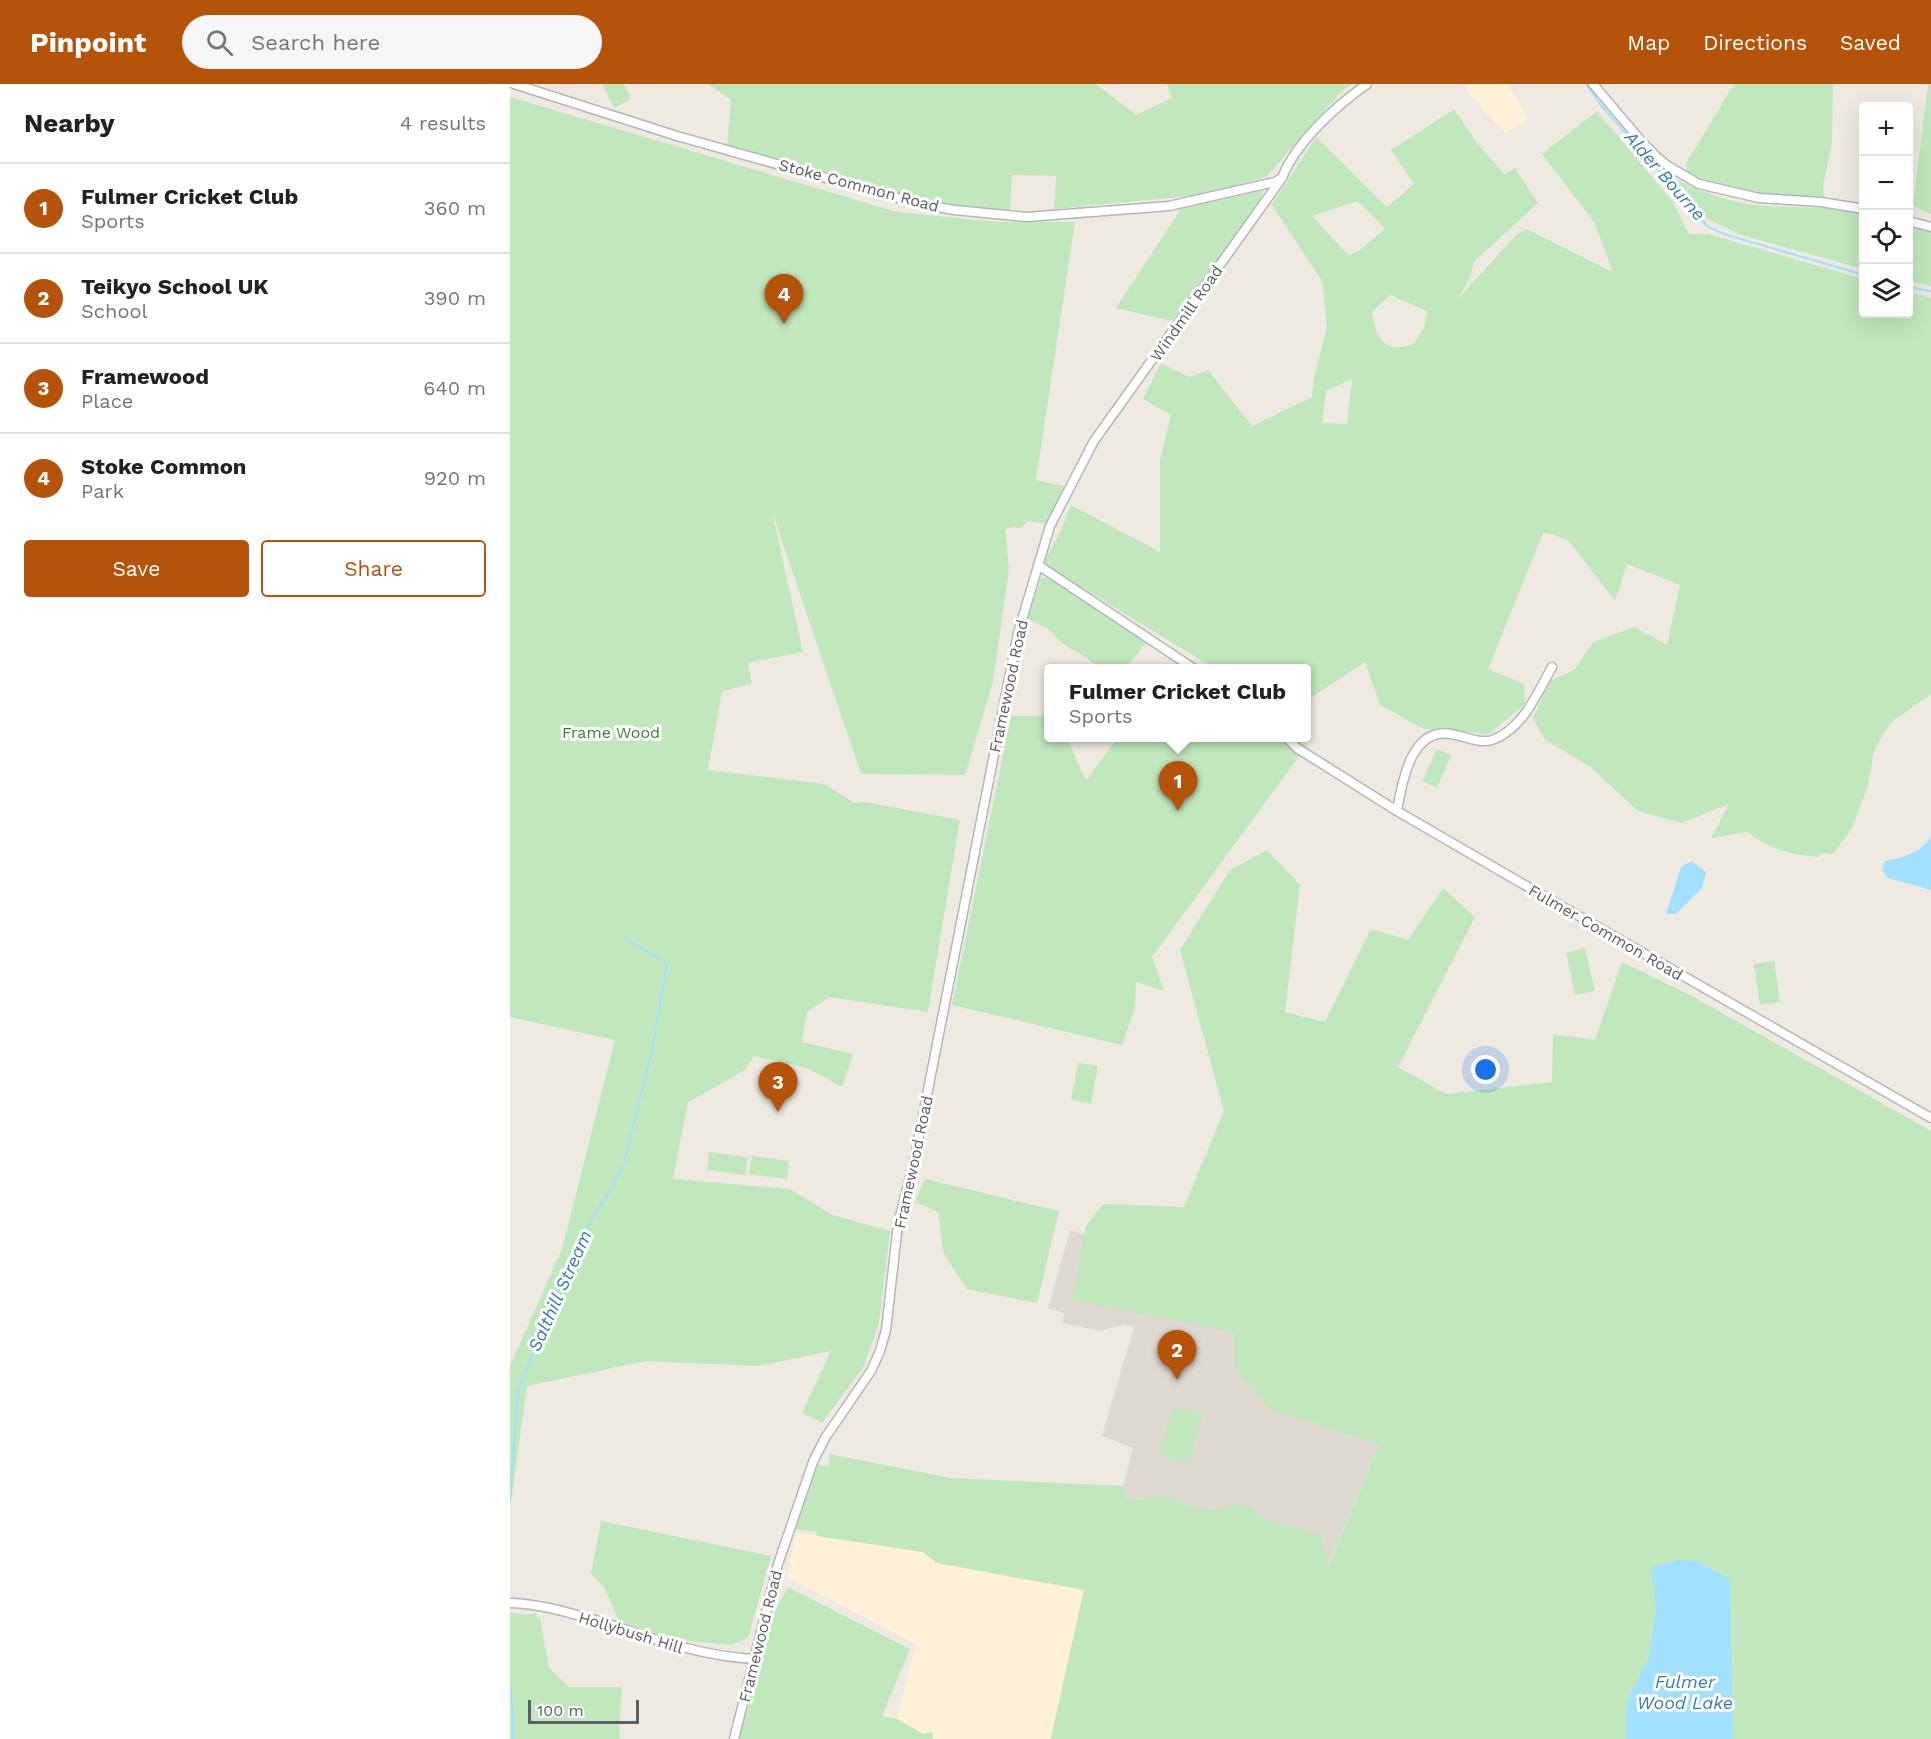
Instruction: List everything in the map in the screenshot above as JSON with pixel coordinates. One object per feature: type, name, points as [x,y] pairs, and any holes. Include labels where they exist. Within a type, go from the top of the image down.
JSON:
[{"type":"street","name":"Stoke Common Road","points":[[514,84],[677,136],[915,203],[954,210],[1027,218],[1169,206],[1275,182],[1282,178]]},
{"type":"street","name":"Windmill Road","points":[[1038,566],[1050,526],[1094,441],[1282,178],[1288,163],[1319,126],[1367,84]]},
{"type":"street","points":[[1593,84],[1658,158],[1699,184],[1760,198],[1821,201],[1859,208]]},
{"type":"street","points":[[1913,222],[1931,227]]},
{"type":"street","points":[[1038,566],[1185,664]]},
{"type":"street","name":"Framewood Road","points":[[734,1739],[778,1564],[813,1462],[825,1438],[871,1371],[886,1330],[898,1224],[913,1166],[1018,633],[1038,566]]},
{"type":"street","points":[[1397,811],[1403,778],[1417,746],[1435,734],[1451,734],[1469,739],[1491,741],[1519,723],[1552,667]]},
{"type":"street","name":"Fulmer Common Road","points":[[1291,742],[1397,811],[1931,1118]]},
{"type":"street","name":"Hollybush Hill","points":[[510,1603],[550,1606],[689,1650],[753,1659]]},
{"type":"shaded area","points":[[1466,84],[1507,84],[1529,119],[1505,133],[1469,94]]},
{"type":"shaded area","points":[[1070,1230],[1117,1244],[1233,1272],[1235,1367],[1269,1409],[1380,1444],[1327,1568],[1322,1535],[1262,1518],[1251,1508],[1233,1504],[1215,1511],[1195,1507],[1172,1497],[1125,1499],[1123,1486],[1133,1448],[1102,1436],[1134,1327],[1124,1325],[1099,1331],[1062,1323],[1064,1313],[1048,1309]]},
{"type":"shaded area","points":[[796,1533],[923,1552],[937,1563],[1084,1590],[1050,1739],[933,1739],[932,1732],[923,1734],[897,1719],[916,1644],[787,1577]]},
{"type":"green space","points":[[602,84],[624,84],[631,99],[614,108]]},
{"type":"green space","points":[[708,84],[1096,84],[1136,115],[1172,98],[1167,84],[1352,84],[1343,90],[1266,177],[1200,195],[1054,209],[1056,176],[1012,175],[1010,210],[955,206],[916,198],[727,145],[731,100]]},
{"type":"green space","points":[[1734,84],[1833,84],[1832,142],[1823,186],[1824,197],[1732,189],[1714,184],[1686,169],[1687,162]]},
{"type":"green space","points":[[1928,84],[1931,84],[1931,214],[1913,206]]},
{"type":"green space","name":"Frame Wood","points":[[510,97],[897,212],[998,222],[1075,222],[1036,480],[1064,486],[1048,524],[1028,521],[1021,528],[1005,529],[1009,569],[993,682],[965,775],[861,774],[772,511],[803,652],[748,663],[752,684],[722,691],[708,770],[824,784],[854,803],[866,802],[960,820],[928,1012],[829,997],[807,1012],[802,1042],[853,1054],[842,1087],[807,1068],[754,1056],[745,1070],[688,1102],[673,1179],[790,1189],[832,1215],[890,1231],[879,1323],[864,1366],[822,1423],[802,1413],[831,1351],[758,1366],[646,1361],[527,1386],[510,1510],[510,1366],[562,1249],[615,1040],[510,1017]]},
{"type":"green space","points":[[1454,109],[1477,143],[1505,175],[1515,168],[1538,203],[1474,262],[1470,277],[1457,300],[1517,234],[1527,229],[1613,272],[1594,222],[1542,154],[1597,111],[1672,201],[1689,234],[1708,234],[1859,278],[1859,318],[1913,318],[1913,293],[1931,298],[1931,694],[1890,723],[1874,751],[1868,786],[1851,830],[1833,854],[1823,853],[1818,857],[1788,852],[1773,847],[1747,832],[1711,838],[1729,804],[1681,823],[1638,811],[1589,766],[1544,739],[1533,718],[1550,681],[1575,669],[1593,642],[1634,627],[1667,645],[1680,585],[1627,564],[1615,601],[1569,541],[1552,534],[1543,533],[1488,669],[1524,684],[1525,704],[1489,734],[1424,729],[1380,705],[1365,662],[1311,697],[1311,664],[1207,664],[1043,564],[1071,505],[1160,552],[1160,460],[1171,415],[1143,399],[1161,363],[1189,377],[1208,370],[1252,426],[1312,397],[1314,377],[1327,327],[1322,281],[1272,205],[1316,137],[1387,207],[1414,184],[1391,150]],"holes":[[[1357,201],[1385,229],[1358,251],[1348,255],[1312,216]],[[1390,295],[1427,311],[1425,325],[1414,344],[1404,347],[1395,347],[1383,342],[1376,330],[1372,312]],[[1352,379],[1347,424],[1322,423],[1326,391]]]},
{"type":"green space","points":[[1668,175],[1705,192],[1744,203],[1828,208],[1859,212],[1859,268],[1741,235],[1702,216]]},
{"type":"green space","points":[[1262,191],[1261,198],[1219,264],[1172,321],[1116,308],[1181,209]]},
{"type":"green space","points":[[1913,224],[1931,229],[1931,286],[1913,282]]},
{"type":"green space","points":[[1050,577],[1147,642],[1129,664],[1094,664],[1063,644],[1047,628],[1027,619],[1041,578]]},
{"type":"green space","points":[[1011,716],[1044,716],[1044,742],[1069,742],[1086,781],[1114,742],[1286,742],[1300,755],[1152,957],[1164,991],[1136,982],[1135,1008],[1122,1045],[952,1005]]},
{"type":"green space","points":[[1437,749],[1451,755],[1437,788],[1422,781]]},
{"type":"green space","points":[[1267,850],[1300,885],[1285,1012],[1325,1022],[1371,929],[1408,940],[1443,888],[1475,917],[1398,1067],[1446,1094],[1552,1082],[1553,1034],[1595,1040],[1622,962],[1692,996],[1931,1131],[1931,1739],[1051,1739],[1084,1590],[937,1563],[923,1552],[817,1536],[817,1532],[795,1529],[818,1465],[829,1466],[829,1454],[950,1478],[1123,1486],[1126,1499],[1172,1497],[1195,1507],[1215,1511],[1233,1504],[1251,1508],[1262,1518],[1322,1535],[1328,1567],[1380,1444],[1269,1409],[1235,1367],[1234,1332],[1073,1300],[1086,1226],[1103,1204],[1184,1207],[1224,1111],[1180,950],[1230,870]]},
{"type":"green space","points":[[1585,948],[1595,991],[1575,995],[1566,953]]},
{"type":"green space","points":[[1774,961],[1780,1002],[1760,1005],[1754,964]]},
{"type":"green space","points":[[1078,1063],[1098,1066],[1091,1104],[1071,1100]]},
{"type":"green space","points":[[709,1152],[748,1157],[745,1175],[707,1170]]},
{"type":"green space","points":[[752,1156],[789,1161],[787,1179],[749,1174]]},
{"type":"green space","points":[[925,1179],[1059,1211],[1037,1303],[967,1289],[943,1252],[938,1212],[915,1202]]},
{"type":"green space","points":[[1174,1406],[1203,1415],[1188,1464],[1159,1455]]},
{"type":"green space","points":[[601,1521],[771,1556],[748,1638],[732,1645],[678,1640],[619,1622],[604,1587],[591,1574]]},
{"type":"green space","points":[[788,1587],[910,1649],[882,1716],[897,1719],[923,1734],[932,1732],[933,1739],[739,1739],[776,1609]]},
{"type":"green space","points":[[510,1612],[523,1615],[536,1613],[537,1618],[540,1619],[549,1668],[569,1687],[622,1687],[619,1738],[621,1739],[510,1739]]},
{"type":"water","points":[[1931,836],[1931,890],[1888,878],[1882,870],[1885,861],[1918,850],[1928,842]]},
{"type":"water","points":[[1692,861],[1706,872],[1702,888],[1676,914],[1666,914],[1681,867]]},
{"type":"water","name":"Fulmer Wood Lake","points":[[1678,1560],[1697,1561],[1730,1579],[1733,1739],[1626,1739],[1627,1702],[1649,1657],[1656,1606],[1651,1568]]},
{"type":"waterway","name":"Alder Bourne","points":[[1586,84],[1600,104],[1708,227],[1727,235],[1859,274]]},
{"type":"waterway","name":"Alder Bourne","points":[[1913,288],[1931,291]]},
{"type":"waterway","name":"Salthill Stream","points":[[510,1499],[518,1391],[578,1243],[623,1168],[652,1051],[667,964],[625,938]]},
{"type":"waterway","name":"Salthill Stream","points":[[510,1688],[513,1739]]},
{"type":"place","name":"Stoke Common","points":[[784,324]]},
{"type":"place","name":"Fulmer Cricket Club","points":[[1178,811]]},
{"type":"place","name":"Framewood","points":[[778,1112]]},
{"type":"place","name":"Teikyo School UK","points":[[1177,1380]]}]
